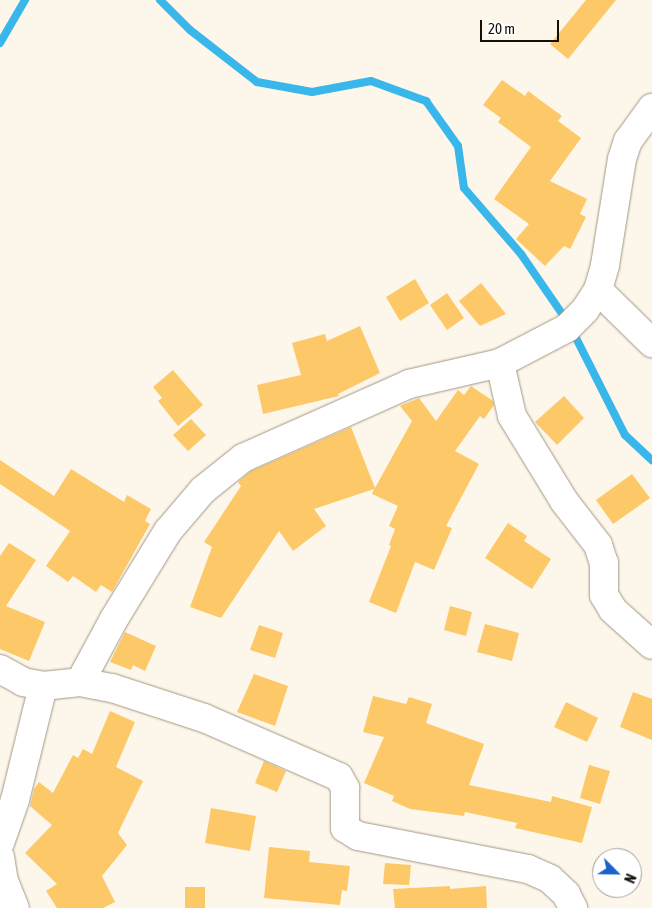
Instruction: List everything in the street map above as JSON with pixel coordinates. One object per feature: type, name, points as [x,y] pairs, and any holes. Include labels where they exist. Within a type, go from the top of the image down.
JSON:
[{"type":"street","points":[[80,682],[114,618],[168,531],[203,490],[243,458],[409,384],[500,363],[567,328],[585,310],[598,290],[605,264],[622,159],[628,141],[652,108]]},
{"type":"street","points":[[598,290],[652,343]]},
{"type":"street","points":[[500,363],[512,416],[564,501],[598,545],[604,563],[604,595],[613,610],[652,646]]},
{"type":"street","points":[[0,669],[23,682],[43,686],[80,682],[112,688],[204,718],[328,770],[339,777],[345,788],[345,828],[358,836],[528,869],[550,879],[566,894],[573,908]]},
{"type":"street","points":[[0,843],[16,800],[43,686]]},
{"type":"street","points":[[0,857],[4,881],[15,908]]},
{"type":"building","points":[[586,0],[616,0],[568,59],[550,44]]},
{"type":"building","points":[[502,80],[525,96],[528,91],[562,116],[558,121],[581,138],[550,181],[587,199],[580,214],[586,217],[570,249],[564,246],[545,266],[516,239],[529,224],[494,199],[531,147],[498,122],[501,118],[483,105]]},
{"type":"building","points":[[415,279],[429,303],[400,321],[386,297]]},
{"type":"building","points":[[481,283],[506,314],[480,326],[459,301]]},
{"type":"building","points":[[447,293],[464,318],[447,330],[430,305]]},
{"type":"building","points":[[360,326],[380,373],[338,394],[339,396],[263,414],[257,385],[301,375],[292,343],[325,334],[327,341]]},
{"type":"building","points":[[173,370],[203,405],[178,426],[158,401],[162,398],[153,387]]},
{"type":"building","points":[[471,386],[493,401],[494,405],[484,419],[480,416],[455,451],[479,464],[446,526],[452,528],[434,570],[415,562],[396,613],[369,602],[391,546],[389,545],[395,529],[389,526],[398,506],[372,494],[374,489],[314,509],[326,526],[293,551],[279,531],[221,618],[190,607],[212,547],[204,542],[241,486],[238,482],[251,471],[351,427],[375,488],[412,421],[400,406],[419,398],[436,421],[458,390],[464,395]]},
{"type":"building","points":[[564,396],[584,418],[557,445],[535,422]]},
{"type":"building","points":[[191,419],[206,435],[188,451],[173,435]]},
{"type":"building","points":[[0,460],[54,496],[71,469],[124,502],[127,495],[151,509],[145,521],[150,524],[112,592],[101,585],[96,592],[73,576],[68,582],[46,566],[70,531],[0,484]]},
{"type":"building","points":[[632,474],[650,498],[613,524],[596,500]]},
{"type":"building","points":[[508,523],[527,536],[524,541],[551,559],[532,589],[485,558]]},
{"type":"building","points":[[9,543],[36,560],[6,606],[45,622],[29,661],[0,649],[0,556]]},
{"type":"building","points":[[450,606],[472,612],[466,636],[444,630]]},
{"type":"building","points":[[485,624],[519,633],[512,661],[477,652]]},
{"type":"building","points":[[259,625],[283,633],[275,658],[250,650]]},
{"type":"building","points":[[125,632],[156,646],[145,671],[133,665],[131,670],[110,662]]},
{"type":"building","points":[[254,674],[288,686],[275,726],[237,712]]},
{"type":"building","points":[[633,692],[652,699],[652,740],[620,727]]},
{"type":"building","points":[[373,696],[406,704],[409,697],[432,704],[426,723],[484,744],[469,785],[551,802],[552,796],[592,807],[582,843],[515,828],[517,823],[465,812],[464,816],[410,809],[392,801],[394,796],[364,783],[384,737],[363,732]]},
{"type":"building","points":[[566,702],[598,718],[587,742],[554,727]]},
{"type":"building","points":[[110,711],[135,722],[116,767],[143,781],[118,833],[127,845],[102,876],[115,902],[103,908],[57,908],[46,891],[57,884],[25,853],[52,825],[30,806],[34,789],[39,782],[53,793],[73,755],[78,758],[83,749],[92,754]]},
{"type":"building","points":[[264,761],[286,771],[277,792],[255,783]]},
{"type":"building","points":[[589,765],[610,771],[600,804],[580,798]]},
{"type":"building","points":[[211,808],[256,816],[250,851],[205,843]]},
{"type":"building","points":[[269,847],[310,851],[309,862],[350,866],[347,891],[342,890],[340,905],[264,898]]},
{"type":"building","points":[[385,863],[411,865],[409,885],[383,884]]},
{"type":"building","points":[[450,886],[450,889],[486,886],[487,908],[395,908],[393,889]]},
{"type":"building","points":[[185,887],[205,887],[205,908],[185,908]]},
{"type":"waterway","points":[[0,43],[25,0]]},
{"type":"waterway","points":[[160,0],[190,30],[257,82],[312,92],[371,81],[426,101],[458,146],[464,188],[521,254],[563,315]]},
{"type":"waterway","points":[[574,334],[625,435],[652,460]]}]
